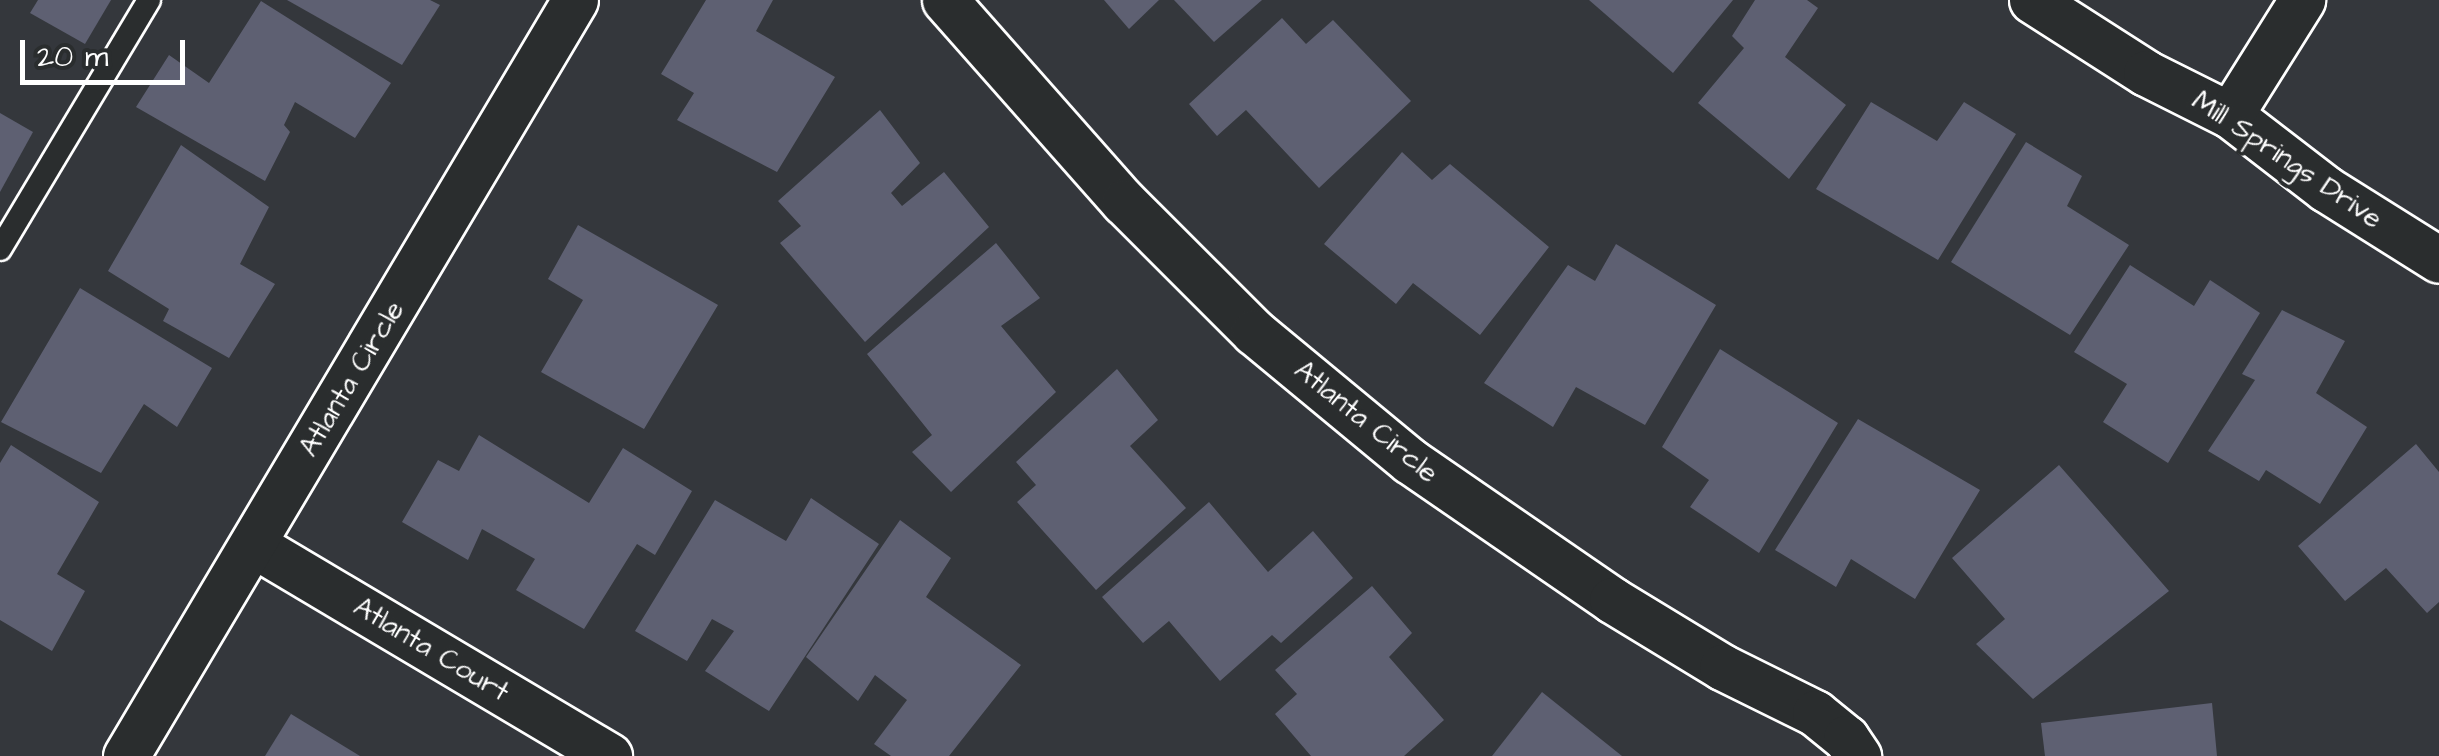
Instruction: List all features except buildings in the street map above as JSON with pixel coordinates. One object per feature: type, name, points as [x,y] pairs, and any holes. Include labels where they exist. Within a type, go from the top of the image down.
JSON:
[{"type":"street","name":"Atlanta Circle","points":[[126,756],[575,0]]},
{"type":"street","name":"Atlanta Circle","points":[[945,0],[1124,202],[1254,332],[1410,461],[1612,600],[1722,667],[1815,713],[1846,738],[1858,756]]},
{"type":"street","name":"Mill Springs Drive","points":[[2032,0],[2146,73],[2230,115],[2326,189],[2439,260]]},
{"type":"street","points":[[2230,115],[2302,0]]},
{"type":"street","name":"Atlanta Court","points":[[254,545],[609,756]]},
{"type":"lane","points":[[0,249],[149,0]]}]
